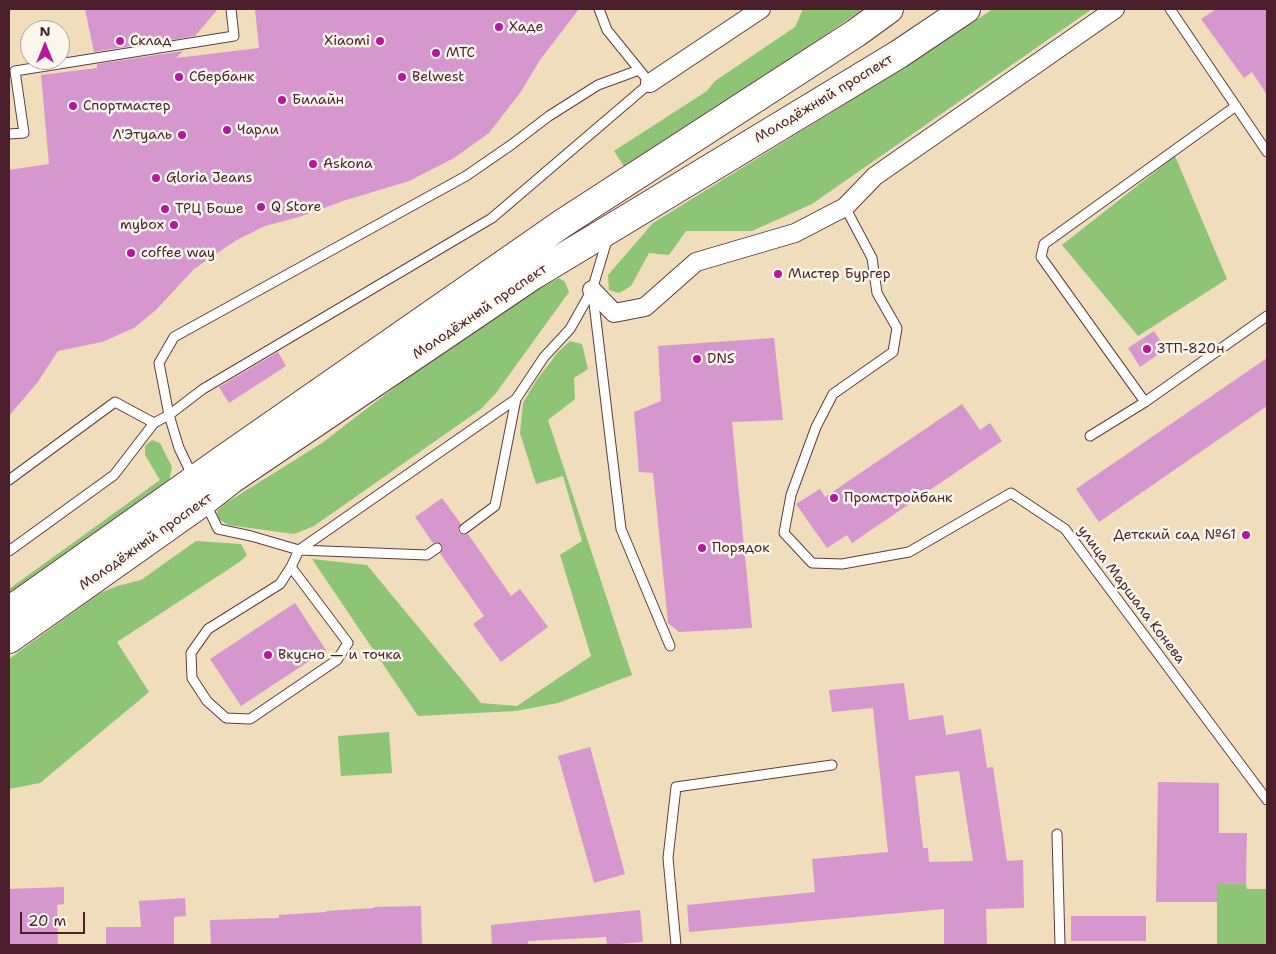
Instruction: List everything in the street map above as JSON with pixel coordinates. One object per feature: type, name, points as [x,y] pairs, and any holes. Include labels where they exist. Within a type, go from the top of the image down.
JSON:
[{"type":"main road","name":"Молодёжный проспект","points":[[9,639],[199,490],[564,222],[890,9]]},
{"type":"main road","name":"Молодёжный проспект","points":[[9,611],[199,490],[232,479],[532,276],[899,54],[966,9]]},
{"type":"street","points":[[645,76],[761,9]]},
{"type":"street","points":[[592,290],[614,313],[645,307],[696,262],[795,233],[845,207],[875,176],[1115,9]]},
{"type":"lane","points":[[9,134],[24,133],[15,71],[234,36],[231,9]]},
{"type":"lane","points":[[599,9],[607,30],[645,76]]},
{"type":"lane","points":[[1170,9],[1267,152]]},
{"type":"lane","points":[[9,551],[114,475],[154,423],[169,415],[203,389],[492,218],[645,76]]},
{"type":"lane","points":[[437,548],[427,555],[298,550],[218,528],[179,448],[169,415],[159,363],[174,337],[466,176],[549,116],[590,90],[598,86],[645,76]]},
{"type":"lane","points":[[1144,402],[1041,257],[1044,244],[1236,106]]},
{"type":"lane","name":"улица Маршала Конева","points":[[845,207],[872,258],[877,293],[897,328],[894,352],[834,394],[816,427],[791,495],[784,533],[812,563],[842,564],[909,552],[1011,493],[1066,529],[1267,800]]},
{"type":"lane","points":[[291,567],[348,643],[337,660],[250,719],[226,718],[207,702],[192,678],[191,653],[208,629],[280,584],[291,567],[298,550],[516,399],[544,357],[570,330],[592,290],[610,229]]},
{"type":"lane","points":[[592,290],[621,529],[670,646]]},
{"type":"lane","points":[[1090,436],[1144,402],[1267,316]]},
{"type":"lane","points":[[464,529],[495,506],[516,399]]},
{"type":"lane","points":[[9,480],[115,402],[154,423]]},
{"type":"lane","points":[[676,945],[668,858],[676,787],[832,765]]},
{"type":"lane","points":[[1057,834],[1060,945]]},
{"type":"green space","points":[[803,9],[863,9],[627,171],[614,151],[707,91],[715,81],[795,27]]},
{"type":"green space","points":[[993,9],[1092,9],[812,204],[752,231],[686,231],[669,255],[649,253],[631,286],[619,293],[609,290],[608,275],[653,223],[921,57]]},
{"type":"green space","points":[[1175,156],[1227,279],[1138,336],[1062,245]]},
{"type":"green space","points":[[559,278],[565,282],[569,292],[496,393],[481,409],[314,526],[294,534],[228,525],[218,519],[217,511],[226,503],[322,443],[412,374],[522,298]]},
{"type":"green space","points":[[570,341],[582,344],[588,369],[574,378],[575,399],[548,420],[632,675],[558,703],[516,711],[418,716],[312,559],[367,565],[481,703],[517,706],[591,656],[560,555],[582,541],[563,476],[536,484],[520,433],[523,403],[536,381],[558,352]]},
{"type":"green space","points":[[152,440],[160,443],[172,467],[169,481],[9,600],[9,589],[160,480],[145,455],[145,446]]},
{"type":"green space","points":[[196,541],[241,544],[247,555],[241,561],[117,642],[149,692],[40,783],[9,789],[9,659],[100,593],[117,586],[141,580]]},
{"type":"green space","points":[[389,732],[392,773],[341,776],[338,736]]},
{"type":"green space","points":[[1217,883],[1246,884],[1247,889],[1267,889],[1267,945],[1217,945]]},
{"type":"building","name":"Склад","points":[[85,9],[218,9],[195,36],[94,52]]},
{"type":"building","name":"ТРЦ Боше","points":[[255,9],[579,9],[540,60],[520,93],[489,133],[454,158],[409,181],[343,201],[299,217],[265,226],[235,241],[194,269],[156,310],[134,328],[102,342],[58,351],[37,383],[9,416],[9,170],[49,164],[41,75],[97,68],[97,64],[183,51],[176,58],[259,48]]},
{"type":"building","points":[[1216,9],[1267,9],[1267,95],[1252,72],[1244,78],[1201,19]]},
{"type":"building","name":"ЗТП-820н","points":[[1154,331],[1166,349],[1140,367],[1128,348]]},
{"type":"building","name":"Порядок","points":[[774,338],[783,420],[732,422],[752,628],[679,632],[668,623],[653,473],[639,472],[634,412],[661,401],[658,346]]},
{"type":"building","points":[[278,352],[286,366],[229,403],[219,387]]},
{"type":"building","points":[[1267,358],[1267,406],[1099,522],[1076,489]]},
{"type":"building","points":[[962,404],[980,430],[990,423],[1002,441],[852,543],[847,535],[827,548],[796,504],[820,489],[825,497]]},
{"type":"building","points":[[442,498],[461,524],[458,529],[459,533],[468,534],[511,596],[520,589],[548,627],[501,662],[473,624],[484,616],[440,553],[443,548],[442,544],[433,543],[415,517]]},
{"type":"building","name":"Вкусно — и точка","points":[[295,603],[326,650],[241,706],[210,659]]},
{"type":"building","points":[[904,683],[909,720],[943,715],[946,735],[981,729],[987,768],[993,767],[1007,861],[1023,860],[1024,908],[986,909],[987,945],[944,945],[944,909],[689,932],[687,905],[815,892],[812,859],[888,852],[873,708],[832,712],[829,690]],"holes":[[[959,771],[973,861],[929,862],[928,848],[923,848],[915,776]]]},
{"type":"building","points":[[590,747],[625,874],[594,883],[558,756]]},
{"type":"building","points":[[1158,782],[1219,783],[1219,833],[1247,833],[1246,884],[1217,883],[1217,902],[1156,902]]},
{"type":"building","points":[[64,887],[64,904],[57,905],[58,945],[9,945],[9,889]]},
{"type":"building","points":[[185,898],[186,916],[174,917],[174,945],[106,945],[106,927],[141,927],[139,901]]},
{"type":"building","points":[[421,906],[422,945],[211,945],[210,920],[279,918],[279,915],[326,911]]},
{"type":"building","points":[[640,910],[643,942],[607,945],[606,937],[528,941],[528,945],[492,945],[491,925]]},
{"type":"building","points":[[1071,916],[1146,916],[1146,941],[1071,941]]},
{"type":"place","name":"Хаде","points":[[499,27]]},
{"type":"place","name":"Склад","points":[[120,41]]},
{"type":"place","name":"Xiaomi","points":[[380,41]]},
{"type":"place","name":"МТС","points":[[436,53]]},
{"type":"place","name":"Сбербанк","points":[[179,77]]},
{"type":"place","name":"Belwest","points":[[402,77]]},
{"type":"place","name":"Билайн","points":[[282,100]]},
{"type":"place","name":"Спортмастер","points":[[73,106]]},
{"type":"place","name":"Чарли","points":[[227,130]]},
{"type":"place","name":"Л'Этуаль","points":[[182,135]]},
{"type":"place","name":"Askona","points":[[313,164]]},
{"type":"place","name":"Gloria Jeans","points":[[156,178]]},
{"type":"place","name":"Q Store","points":[[261,207]]},
{"type":"place","name":"ТРЦ Боше","points":[[165,209]]},
{"type":"place","name":"mybox","points":[[174,225]]},
{"type":"place","name":"coffee way","points":[[131,253]]},
{"type":"place","name":"Мистер Бургер","points":[[778,274]]},
{"type":"place","name":"ЗТП-820н","points":[[1147,349]]},
{"type":"place","name":"DNS","points":[[697,359]]},
{"type":"place","name":"Промстройбанк","points":[[834,498]]},
{"type":"place","name":"Детский сад №61","points":[[1246,535]]},
{"type":"place","name":"Порядок","points":[[702,548]]},
{"type":"place","name":"Вкусно — и точка","points":[[268,655]]}]
